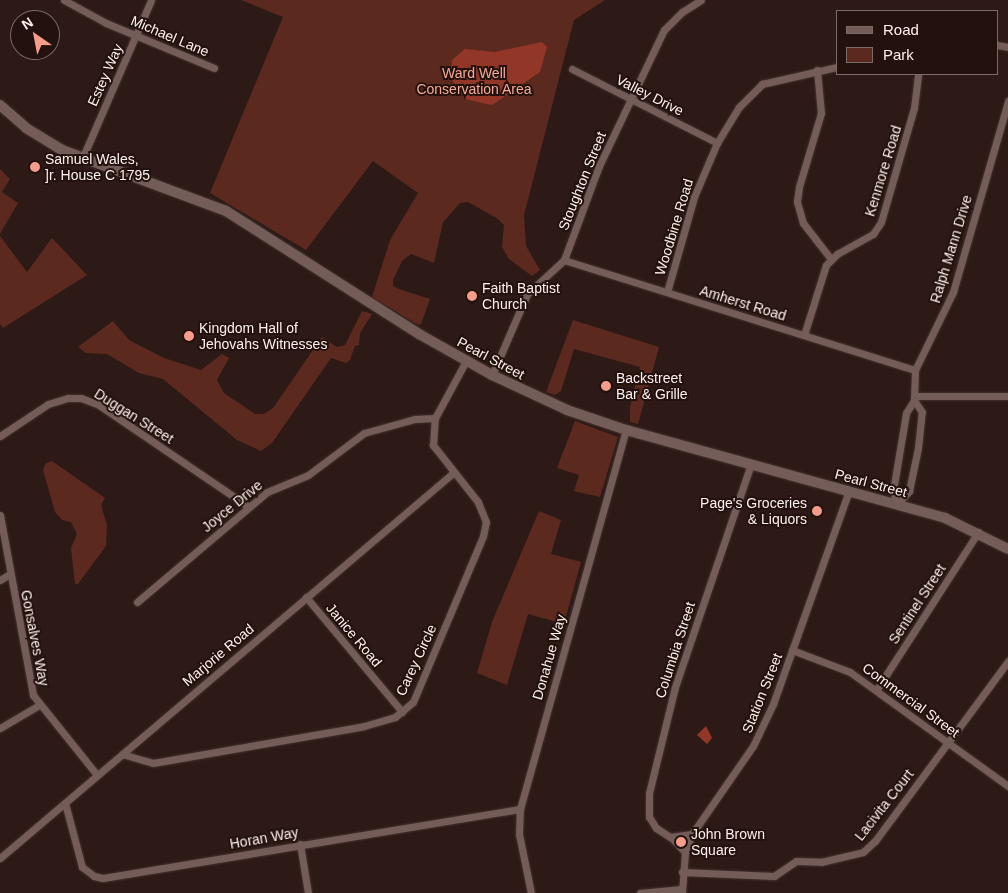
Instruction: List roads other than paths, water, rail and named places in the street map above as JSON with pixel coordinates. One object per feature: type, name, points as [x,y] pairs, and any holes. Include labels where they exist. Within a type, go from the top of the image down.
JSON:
[{"type":"main road","name":"Pearl Street","points":[[0,105],[26,128],[82,159],[226,211],[364,302],[492,375],[567,410],[626,430],[945,518],[979,532],[1008,549]]},
{"type":"street","name":"Michael Lane","points":[[64,0],[136,35],[214,68]]},
{"type":"street","name":"Estey Way","points":[[82,159],[151,0]]},
{"type":"street","name":"Stoughton Street","points":[[492,375],[527,294],[564,260],[599,166],[664,30],[677,16],[701,0]]},
{"type":"street","name":"Woodbine Road","points":[[666,292],[694,197],[717,143],[748,95],[762,84],[836,66]]},
{"type":"street","name":"Valley Drive","points":[[572,69],[717,143]]},
{"type":"street","points":[[804,335],[823,272],[831,259],[803,223],[798,202],[800,180],[821,113],[817,70]]},
{"type":"street","name":"Kenmore Road","points":[[831,259],[868,238],[881,222],[914,108],[918,75]]},
{"type":"street","name":"Ralph Mann Drive","points":[[897,504],[893,491],[906,413],[914,398],[915,370],[953,292],[1005,125],[1008,102]]},
{"type":"street","name":"Amherst Road","points":[[564,260],[915,370]]},
{"type":"street","name":"Carey Circle","points":[[122,754],[153,763],[364,726],[386,721],[402,712],[417,695],[484,536],[484,511],[433,445],[435,418],[466,361]]},
{"type":"street","points":[[914,398],[1008,396]]},
{"type":"street","name":"Duggan Street","points":[[0,436],[48,404],[68,398],[81,398],[99,405],[249,507]]},
{"type":"street","name":"Ralph Mann Drive","points":[[897,504],[909,491],[918,448],[922,412],[914,398]]},
{"type":"street","name":"Joyce Drive","points":[[137,602],[274,488],[308,476],[364,433],[415,419],[435,418]]},
{"type":"street","name":"Donahue Way","points":[[531,893],[519,834],[520,810],[626,430]]},
{"type":"street","name":"Columbia Street","points":[[685,852],[670,837],[656,828],[649,817],[651,780],[675,687],[751,464]]},
{"type":"street","name":"Marjorie Road","points":[[0,858],[453,472]]},
{"type":"street","name":"Station Street","points":[[682,891],[685,852],[692,834],[753,746],[792,650],[849,491]]},
{"type":"street","name":"Gonsalves Way","points":[[0,515],[27,673],[39,705],[97,775]]},
{"type":"street","name":"Sentinel Street","points":[[877,689],[979,532]]},
{"type":"street","points":[[0,580],[10,574]]},
{"type":"street","name":"Janice Road","points":[[306,597],[402,712]]},
{"type":"street","name":"Commercial Street","points":[[792,650],[850,672],[877,689],[1008,786]]},
{"type":"street","name":"Lacivita Court","points":[[682,872],[774,876],[796,861],[820,862],[863,852],[875,842],[1008,661]]},
{"type":"street","points":[[0,728],[39,705]]},
{"type":"street","name":"Horan Way","points":[[64,803],[82,867],[94,876],[103,878],[300,844],[520,810]]},
{"type":"street","points":[[670,837],[692,834]]},
{"type":"street","points":[[300,844],[308,893]]},
{"type":"street","points":[[640,893],[682,891]]},
{"type":"place","name":"Samuel Wales, ]r. House C 1795","points":[[35,167]]},
{"type":"place","name":"Faith Baptist Church","points":[[472,296]]},
{"type":"place","name":"Kingdom Hall of Jehovahs Witnesses","points":[[189,336]]},
{"type":"place","name":"Backstreet Bar & Grille","points":[[606,386]]},
{"type":"place","name":"Page's Groceries & Liquors","points":[[817,511]]},
{"type":"place","name":"John Brown Square","points":[[681,842]]},
{"type":"park label","name":"Ward Well Conservation Area","points":[[474,82]]}]
